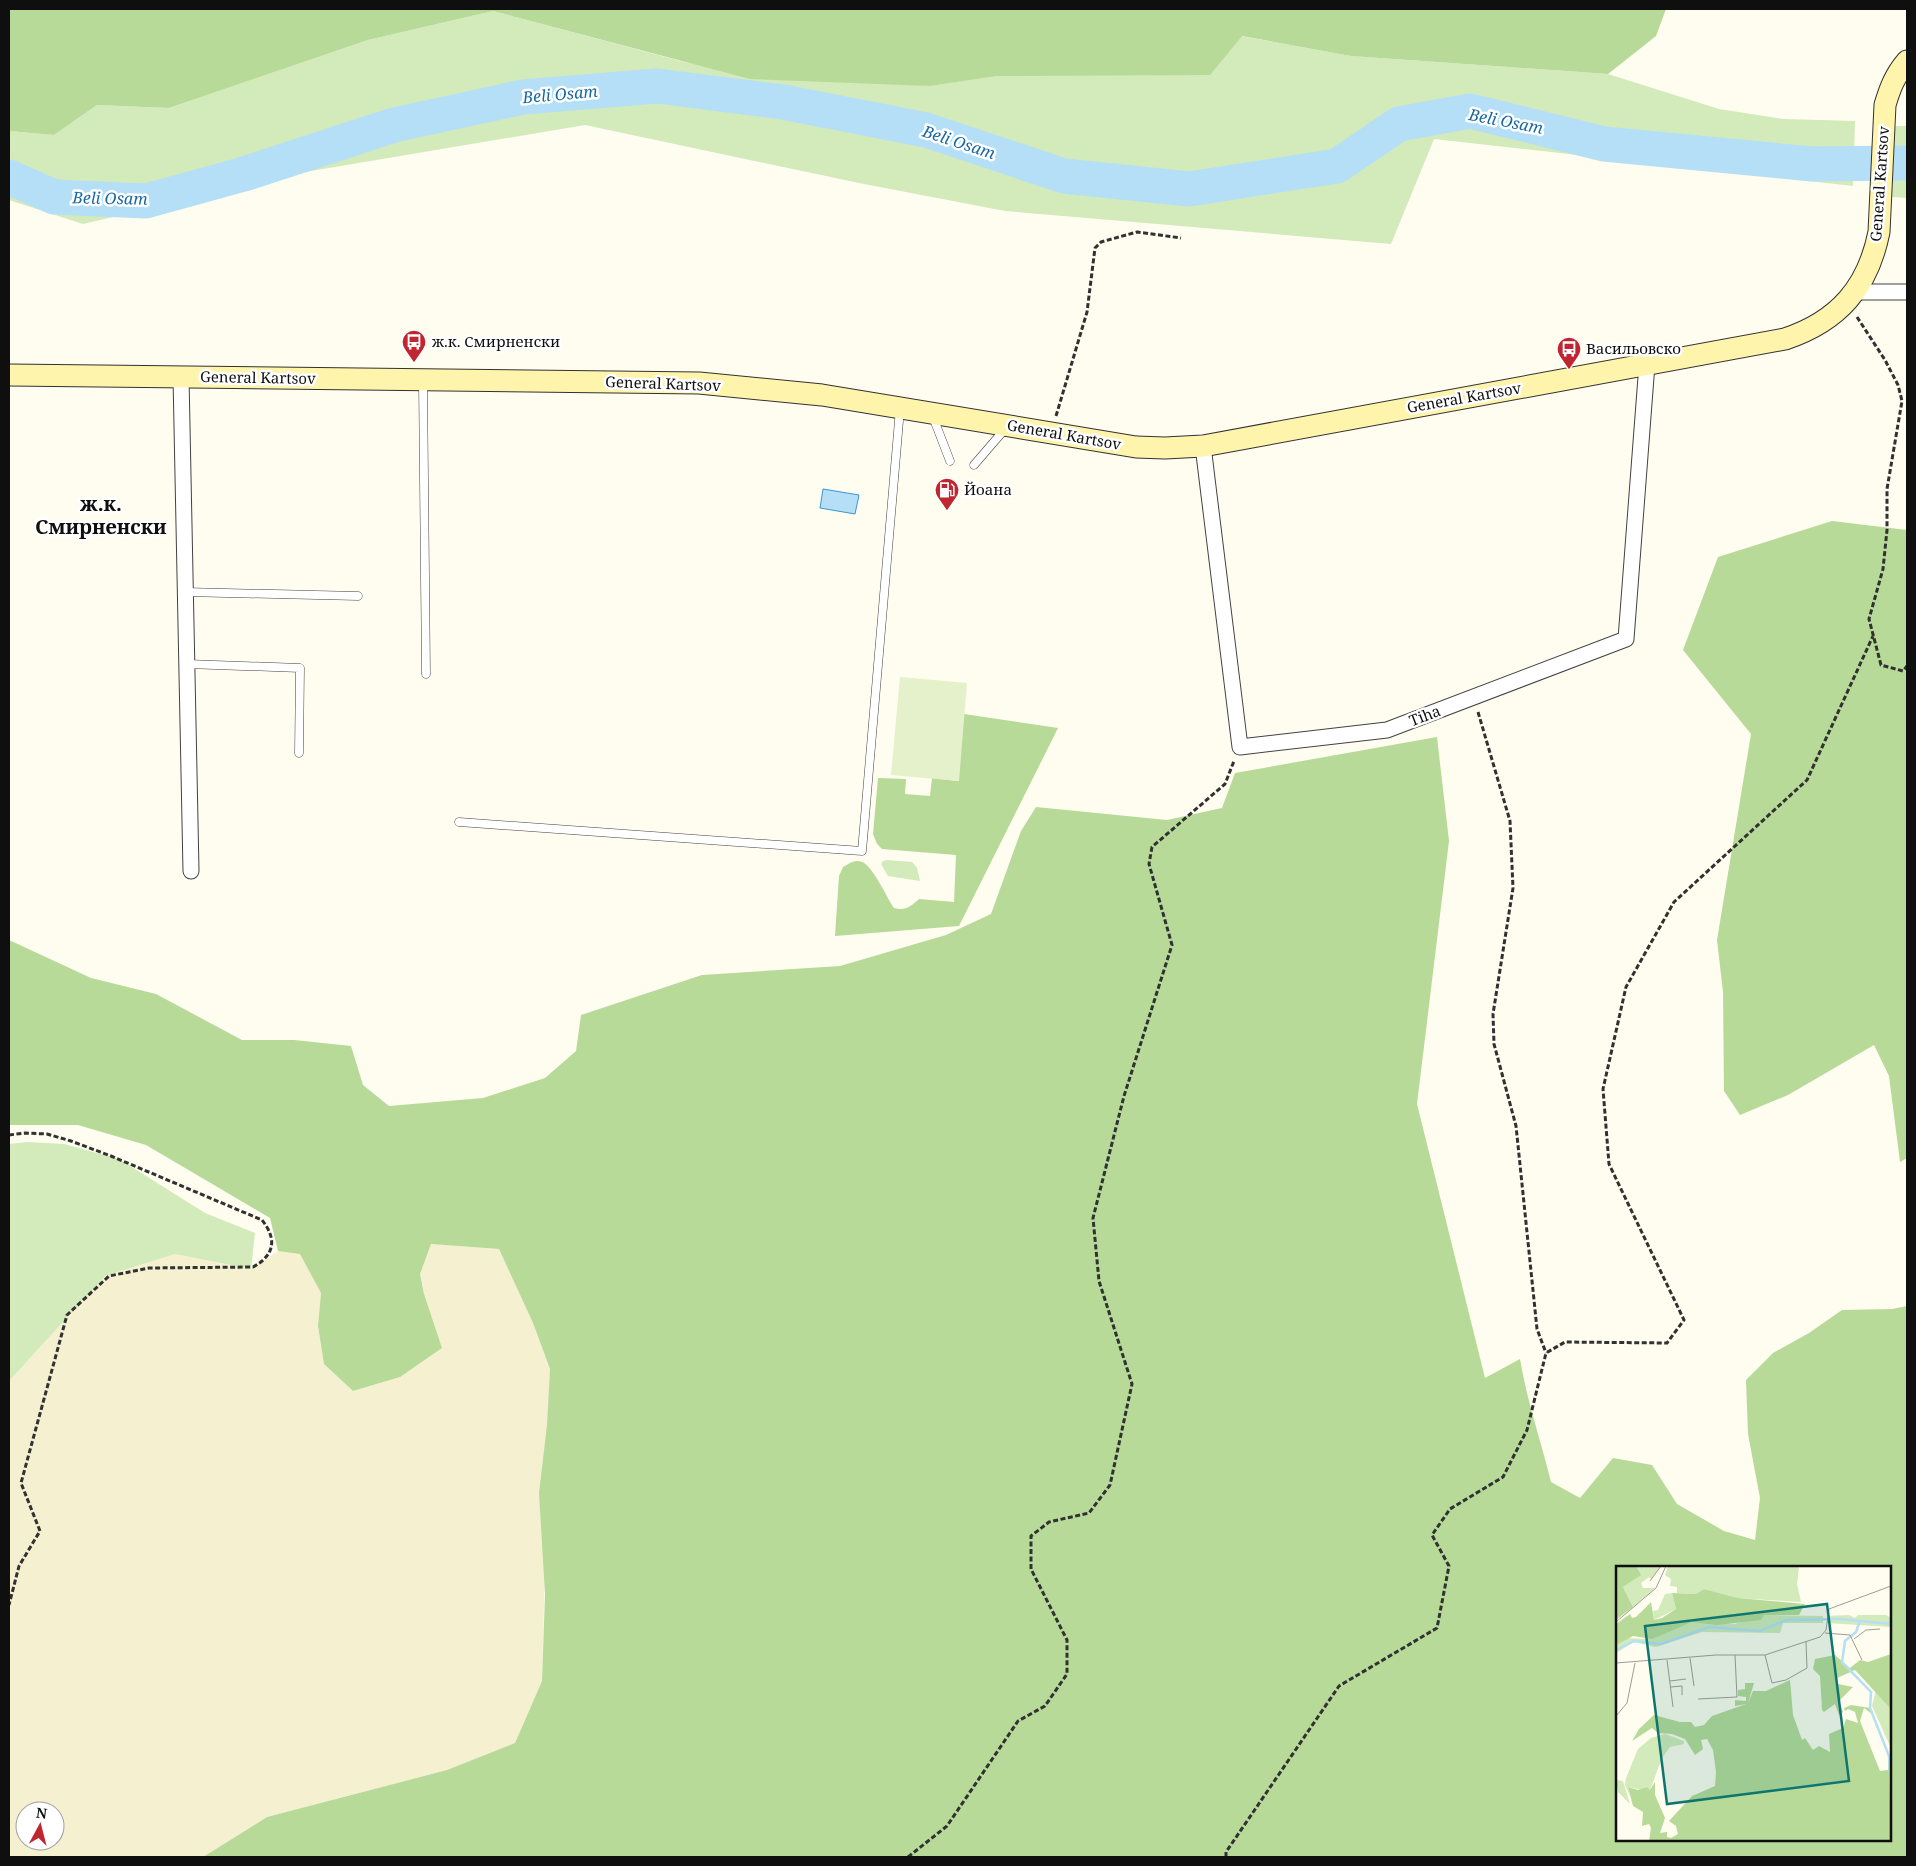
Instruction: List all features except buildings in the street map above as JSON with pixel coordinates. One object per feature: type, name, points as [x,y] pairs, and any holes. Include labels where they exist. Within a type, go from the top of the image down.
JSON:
[{"type":"main road","name":"General Kartsov","points":[[9,375],[700,383],[805,393],[1136,447],[1203,446],[1785,339],[1818,325],[1850,297],[1868,269],[1875,251],[1879,232],[1885,105],[1897,73],[1907,61]]},
{"type":"street","points":[[1850,297],[1907,292]]},
{"type":"street","name":"Tiha","points":[[1240,746],[1388,730],[1626,639],[1647,364]]},
{"type":"street","points":[[181,377],[191,871]]},
{"type":"street","points":[[1203,446],[1240,746]]},
{"type":"lane","points":[[423,380],[426,674]]},
{"type":"lane","points":[[459,822],[862,851],[900,407]]},
{"type":"lane","points":[[930,412],[950,462]]},
{"type":"lane","points":[[974,465],[1008,425]]},
{"type":"lane","points":[[185,592],[358,596]]},
{"type":"lane","points":[[187,664],[300,668],[299,753]]},
{"type":"path","points":[[1051,433],[1087,312],[1095,248],[1101,242],[1137,232],[1181,238]]},
{"type":"path","points":[[1850,297],[1898,385],[1902,402],[1887,489],[1887,530],[1882,570],[1869,619],[1881,665],[1903,671],[1907,666]]},
{"type":"path","points":[[1546,1353],[1565,1342],[1667,1343],[1684,1320],[1609,1164],[1604,1089],[1626,987],[1674,902],[1807,780],[1873,636]]},
{"type":"path","points":[[1226,1857],[1226,1852],[1339,1686],[1436,1628],[1449,1566],[1432,1534],[1450,1509],[1503,1478],[1527,1430],[1546,1353],[1537,1329],[1516,1126],[1494,1044],[1493,1014],[1513,888],[1510,821],[1473,697]]},
{"type":"path","points":[[908,1857],[947,1826],[1018,1721],[1045,1706],[1068,1674],[1067,1640],[1031,1569],[1031,1536],[1049,1522],[1089,1513],[1110,1485],[1132,1384],[1099,1281],[1093,1218],[1124,1096],[1172,945],[1149,864],[1152,847],[1225,784],[1240,746]]},
{"type":"path","points":[[9,1135],[25,1133],[47,1134],[111,1156],[262,1220],[268,1228],[272,1240],[270,1252],[264,1261],[253,1267],[149,1268],[109,1276],[67,1315],[21,1482],[40,1531],[20,1566],[9,1605]]},
{"type":"shaded area","points":[[430,1244],[499,1249],[533,1323],[550,1369],[542,1681],[515,1743],[447,1770],[267,1817],[203,1857],[9,1857],[9,1381],[105,1276],[175,1254],[251,1269],[278,1251],[300,1253],[321,1293],[318,1326],[324,1364],[353,1391],[400,1377],[424,1293],[420,1274]]},
{"type":"green space","points":[[9,9],[1666,9],[1656,36],[1608,74],[1351,56],[1242,36],[1210,75],[996,76],[930,86],[750,79],[493,11],[368,40],[169,108],[97,105],[54,135],[9,131]]},
{"type":"green space","points":[[493,11],[688,63],[930,86],[1241,36],[1351,56],[1608,74],[1719,109],[1783,119],[1855,121],[1853,186],[1434,139],[1391,244],[1005,211],[859,183],[585,125],[311,171],[83,224],[9,200],[9,131],[54,135],[97,105],[169,108],[368,40]]},
{"type":"green space","points":[[1894,126],[1907,126],[1907,198],[1892,197]]},
{"type":"green space","points":[[1832,521],[1907,530],[1907,1158],[1900,1162],[1889,1076],[1874,1045],[1788,1095],[1740,1115],[1724,1091],[1723,992],[1717,940],[1751,734],[1683,650],[1718,557]]},
{"type":"green space","points":[[900,677],[967,683],[959,781],[891,775]]},
{"type":"green space","points":[[964,714],[1058,728],[959,926],[835,936],[839,876],[843,867],[854,861],[862,862],[871,869],[894,908],[907,908],[919,899],[954,902],[956,855],[882,849],[877,844],[873,834],[878,778],[906,779],[905,794],[930,796],[932,778],[958,781]]},
{"type":"green space","points":[[1437,737],[1449,841],[1417,1104],[1485,1378],[1520,1359],[1530,1406],[1551,1482],[1580,1498],[1613,1458],[1652,1465],[1677,1504],[1724,1531],[1755,1540],[1760,1498],[1748,1434],[1746,1380],[1773,1353],[1809,1333],[1842,1310],[1892,1309],[1907,1306],[1907,1857],[203,1857],[267,1817],[447,1770],[515,1743],[542,1681],[545,1594],[539,1493],[547,1425],[550,1369],[533,1323],[499,1249],[431,1244],[420,1274],[424,1294],[442,1348],[400,1377],[353,1391],[324,1364],[318,1326],[321,1293],[300,1254],[278,1251],[270,1218],[146,1145],[78,1125],[9,1125],[9,940],[91,978],[156,994],[242,1040],[294,1040],[351,1046],[363,1085],[389,1106],[483,1098],[545,1078],[576,1051],[581,1015],[702,975],[840,966],[946,935],[991,914],[1021,831],[1036,807],[1167,820],[1222,808],[1235,773]]},
{"type":"green space","points":[[887,860],[912,862],[917,868],[920,881],[888,876],[881,864]]},
{"type":"green space","points":[[28,1142],[64,1144],[119,1159],[205,1213],[255,1233],[251,1269],[175,1254],[105,1276],[9,1381],[9,1144]]},
{"type":"water","points":[[823,489],[859,495],[855,514],[820,508]]},
{"type":"waterway","name":"Beli Osam","points":[[9,177],[54,197],[146,201],[244,174],[394,125],[523,97],[657,86],[783,102],[926,130],[1064,176],[1189,189],[1337,166],[1399,124],[1470,111],[1604,144],[1812,164],[1907,163]]},
{"type":"place","name":"ж.к. Смирненски","points":[[414,363]]},
{"type":"place","name":"Васильовско","points":[[1569,370]]},
{"type":"place","name":"Йоана","points":[[947,511]]},
{"type":"district","name":"ж.к. Смирненски","points":[[101,516]]}]
